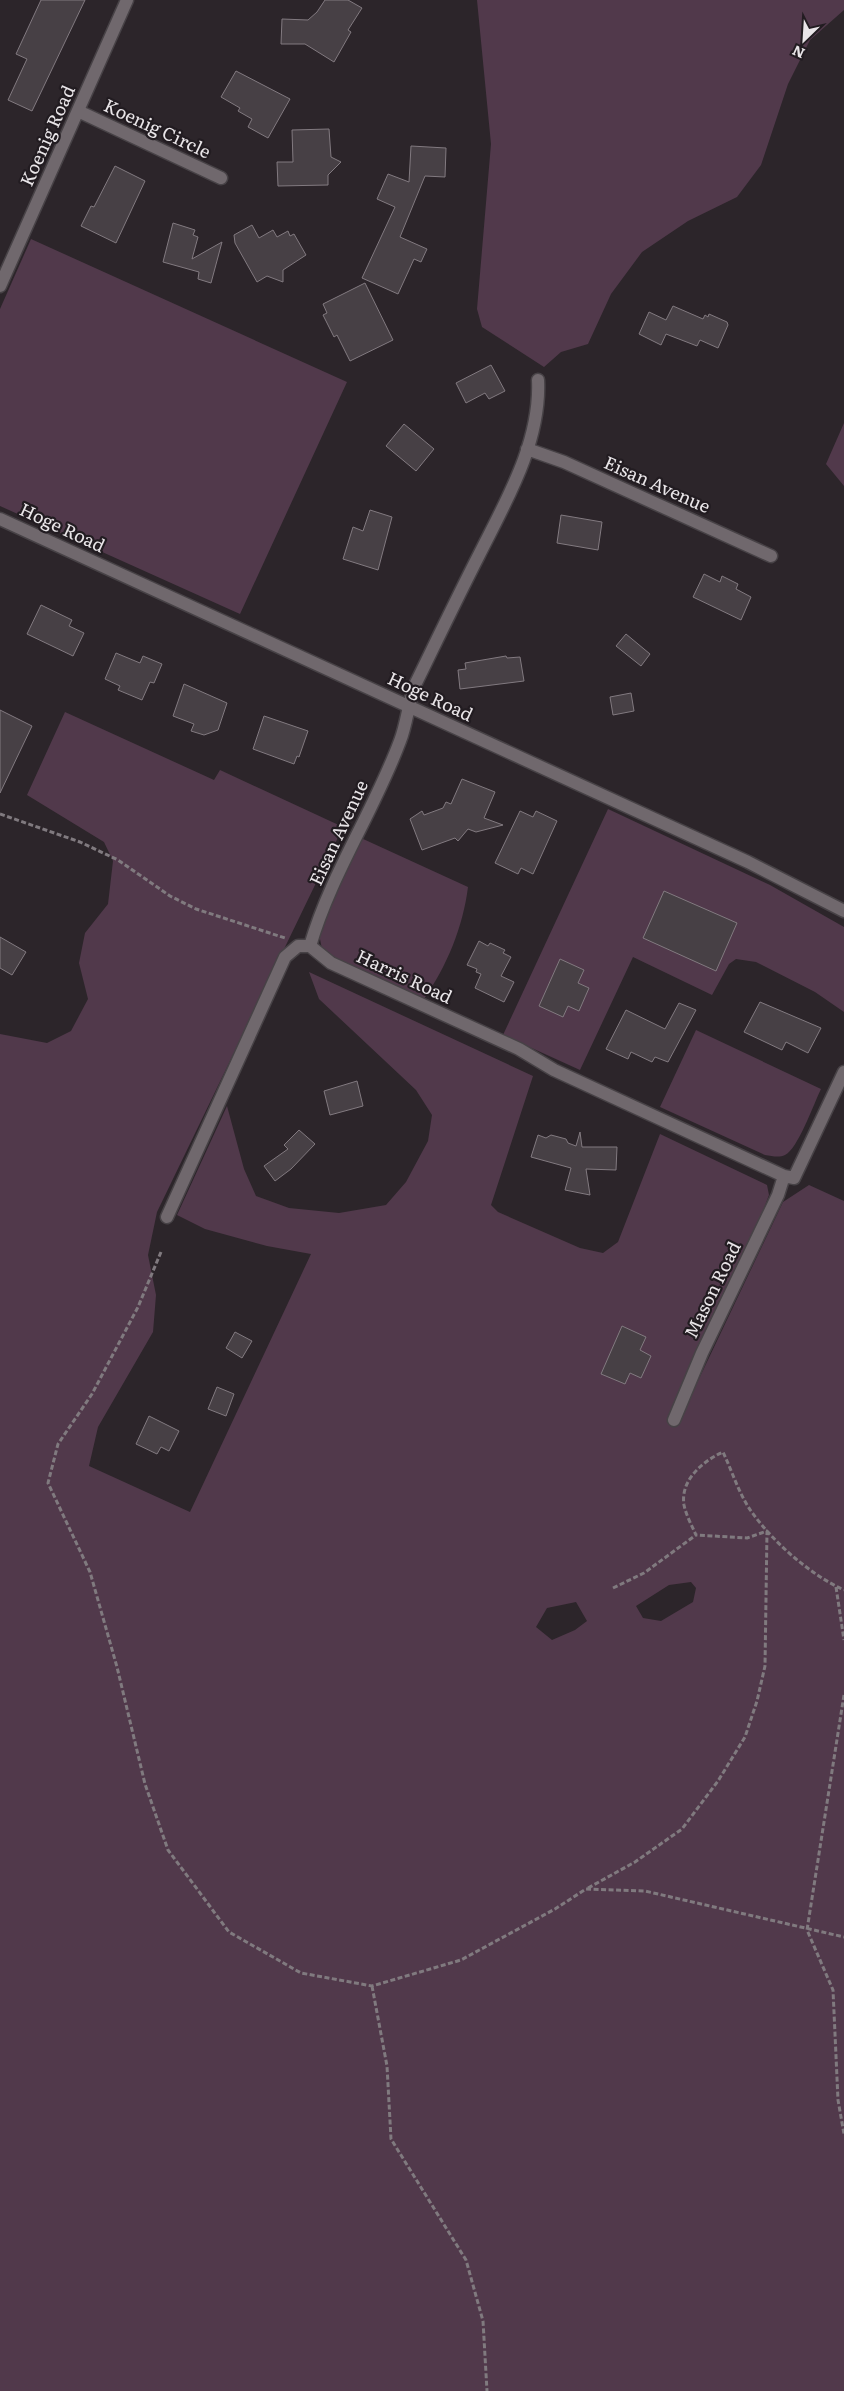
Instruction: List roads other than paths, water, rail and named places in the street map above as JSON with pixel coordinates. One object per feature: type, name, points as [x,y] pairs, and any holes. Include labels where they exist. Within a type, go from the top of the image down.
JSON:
[{"type":"street","name":"Koenig Road","points":[[0,286],[127,0]]},
{"type":"street","name":"Koenig Circle","points":[[78,111],[221,178]]},
{"type":"street","name":"Eisan Avenue","points":[[310,946],[322,913],[400,740],[415,685],[513,486],[527,450],[539,401],[538,380]]},
{"type":"street","name":"Eisan Avenue","points":[[527,450],[564,462],[771,556]]},
{"type":"street","name":"Hoge Road","points":[[0,519],[748,862],[844,911]]},
{"type":"street","points":[[167,1217],[285,957],[298,946],[310,946]]},
{"type":"street","name":"Harris Road","points":[[310,946],[330,963],[519,1049],[554,1070],[789,1177]]},
{"type":"street","name":"Mason Road","points":[[674,1420],[702,1353],[778,1195],[844,1072]]}]
